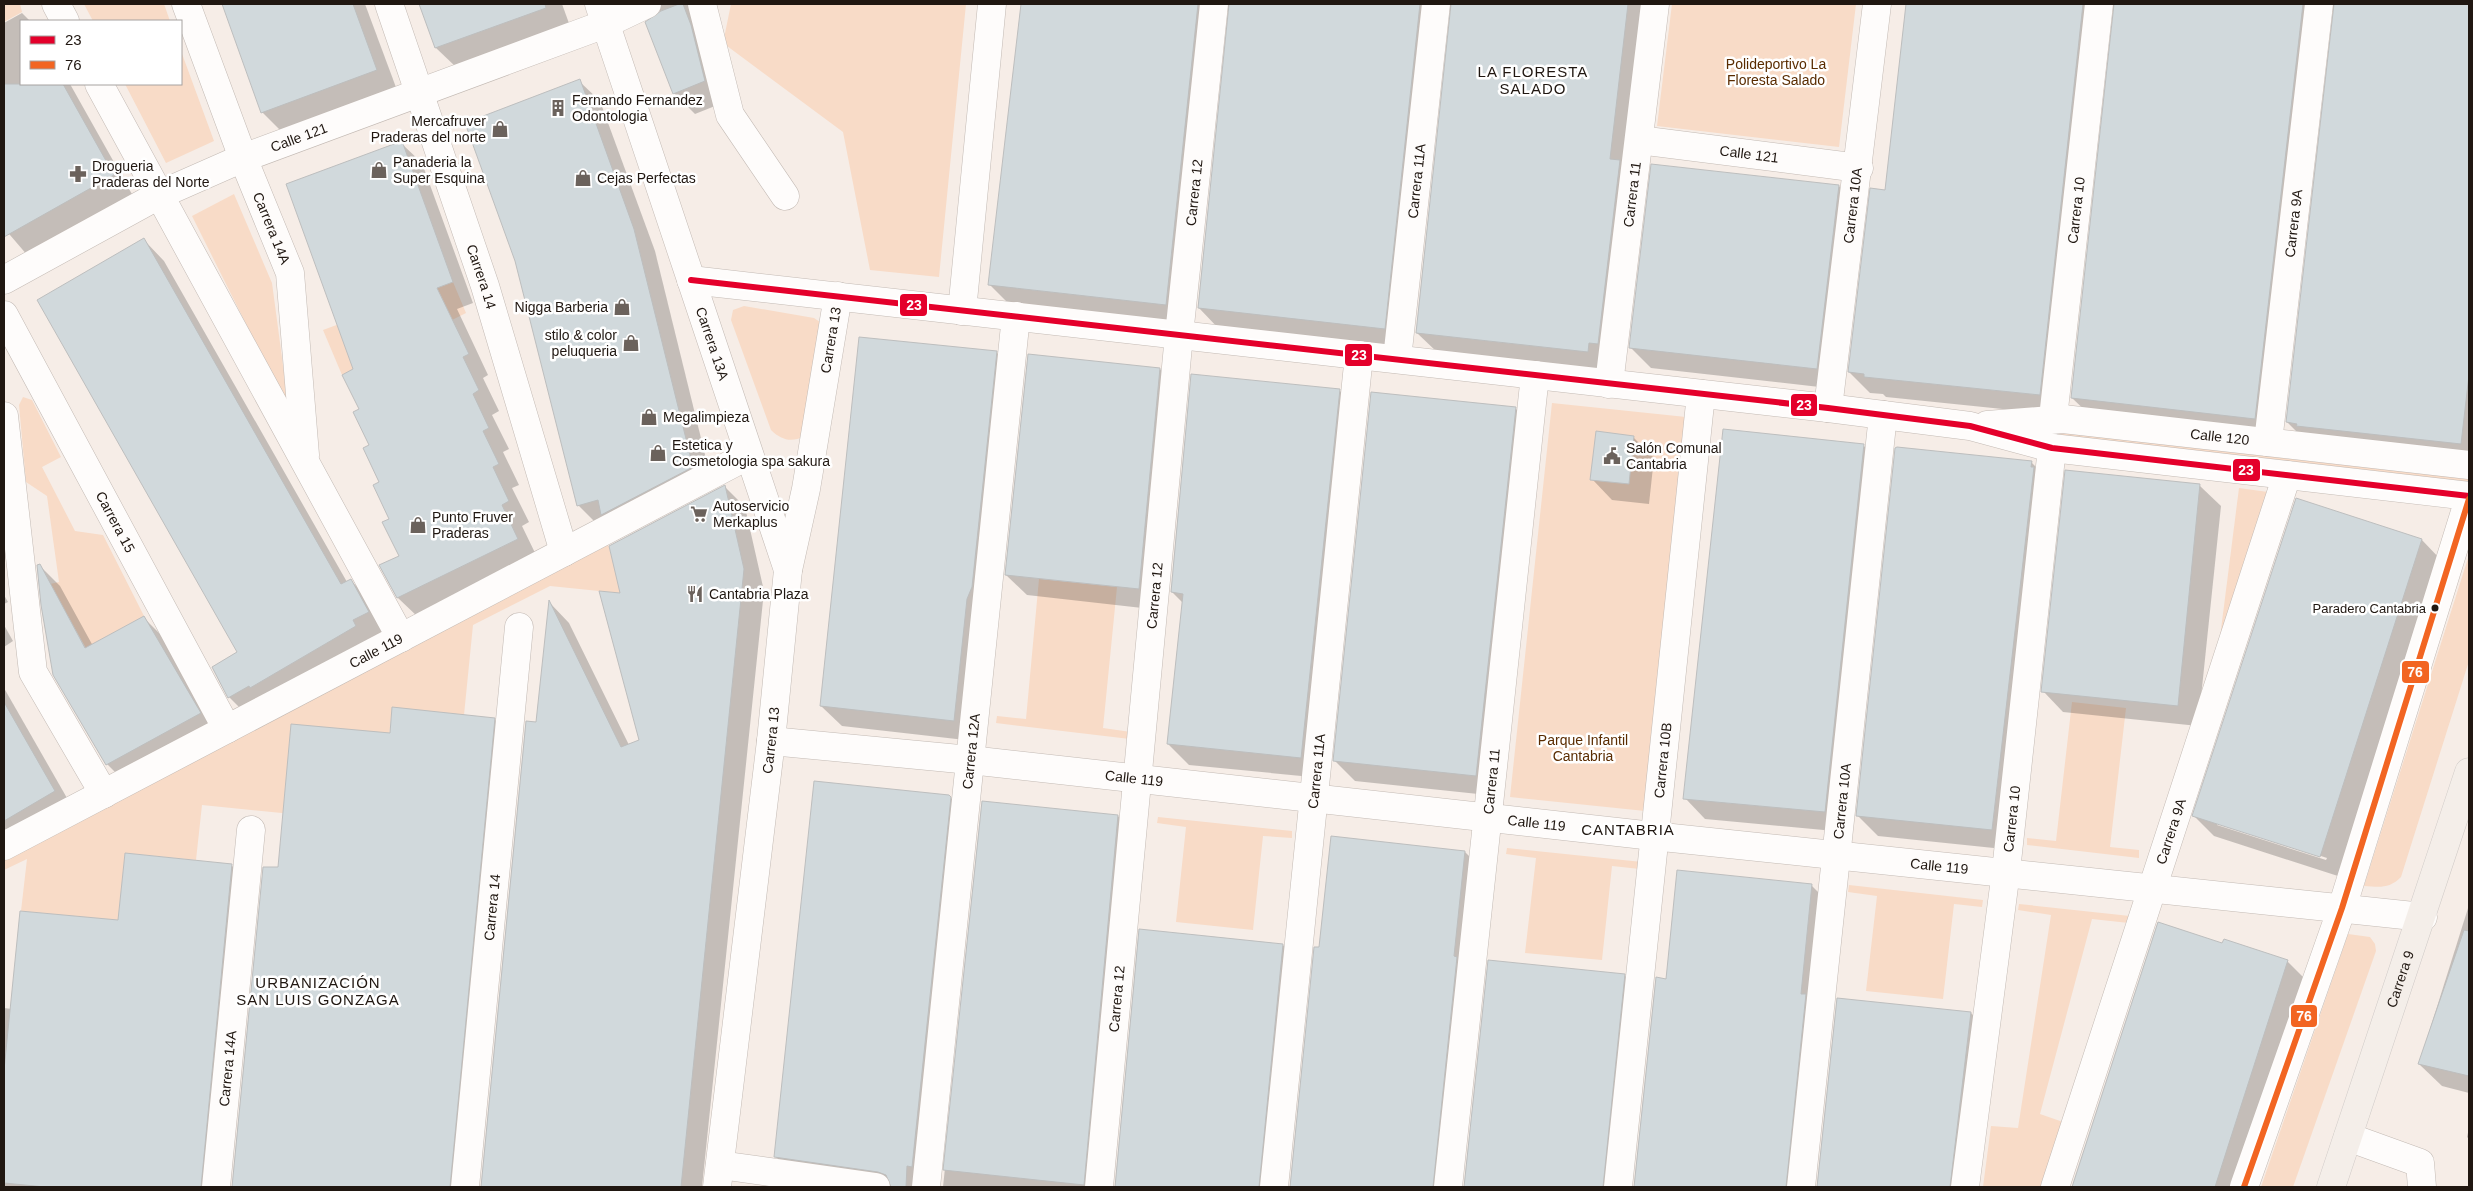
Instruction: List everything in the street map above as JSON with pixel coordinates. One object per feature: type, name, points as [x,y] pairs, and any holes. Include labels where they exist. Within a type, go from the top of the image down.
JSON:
[{"type":"main road","name":"Carrera 9","points":[[2330,1187],[2423,917],[2469,772]]},
{"type":"street","points":[[56,4],[64,20]]},
{"type":"street","name":"Carrera 14A","points":[[186,4],[243,158],[290,273],[306,465]]},
{"type":"street","name":"Carrera 14","points":[[389,4],[485,286],[564,552]]},
{"type":"street","name":"Calle 121","points":[[4,280],[159,195],[243,158],[419,93],[602,14],[647,4]]},
{"type":"street","points":[[702,4],[730,115],[785,196]]},
{"type":"street","points":[[962,310],[992,4]]},
{"type":"street","name":"Carrera 12","points":[[1099,1187],[1179,335],[1214,4]]},
{"type":"street","name":"Carrera 11A","points":[[1397,359],[1436,4]]},
{"type":"street","name":"Carrera 11","points":[[1609,384],[1655,4]]},
{"type":"street","name":"Carrera 10A","points":[[1828,408],[1859,168],[1877,4]]},
{"type":"street","name":"Carrera 10","points":[[2053,418],[2100,4]]},
{"type":"street","name":"Carrera 9A","points":[[2268,442],[2319,4]]},
{"type":"street","name":"Carrera 13A","points":[[602,14],[788,570]]},
{"type":"street","name":"Carrera 14A","points":[[100,85],[401,638]]},
{"type":"street","name":"Calle 121","points":[[1639,140],[1859,168]]},
{"type":"street","name":"Calle 120","points":[[691,280],[1828,408],[1970,426],[2052,448],[2469,498]]},
{"type":"street","name":"Carrera 13","points":[[718,1176],[771,741],[788,570],[806,489],[838,296]]},
{"type":"street","name":"Carrera 15","points":[[4,315],[227,729]]},
{"type":"street","name":"Carrera 12A","points":[[926,1187],[1016,316]]},
{"type":"street","name":"Carrera 11A","points":[[1274,1187],[1359,355]]},
{"type":"street","name":"Carrera 11","points":[[1448,1187],[1536,375]]},
{"type":"street","name":"Carrera 10B","points":[[1618,1187],[1653,836],[1701,394]]},
{"type":"street","name":"Carrera 10A","points":[[1801,1187],[1883,415]]},
{"type":"street","points":[[4,416],[33,672],[104,794]]},
{"type":"street","name":"Calle 120","points":[[1970,426],[2053,418],[2469,465]]},
{"type":"street","name":"Carrera 10","points":[[1965,1187],[2006,871],[2052,448]]},
{"type":"street","name":"Calle 119","points":[[4,846],[749,455]]},
{"type":"street","name":"Carrera 9A","points":[[2055,1187],[2287,475]]},
{"type":"street","points":[[2244,1187],[2342,908],[2469,498]]},
{"type":"street","name":"Carrera 14","points":[[465,1187],[519,627]]},
{"type":"street","name":"Calle 119","points":[[771,741],[970,760],[1653,836],[2006,871],[2152,889],[2423,917]]},
{"type":"street","name":"Carrera 14A","points":[[216,1187],[251,830]]},
{"type":"street","points":[[2348,1137],[2420,1163],[2422,1187]]},
{"type":"street","points":[[718,1176],[876,1187]]},
{"type":"green space","points":[[4,4],[20,4],[22,12],[4,22]]},
{"type":"green space","points":[[84,4],[164,4],[170,20],[92,20]]},
{"type":"green space","points":[[731,4],[966,4],[939,277],[870,270],[843,132],[723,43]]},
{"type":"green space","name":"Polideportivo La Floresta Salado","points":[[1672,4],[1856,4],[1839,147],[1657,126]]},
{"type":"green space","points":[[182,54],[214,141],[166,163],[126,85],[182,85]]},
{"type":"green space","points":[[234,194],[272,283],[289,410],[192,216]]},
{"type":"green space","points":[[453,282],[466,313],[342,375],[323,330]]},
{"type":"green space","points":[[744,306],[814,318],[820,322],[804,436],[800,438],[787,439],[771,430],[731,320],[733,310]]},
{"type":"green space","points":[[23,397],[32,400],[61,457],[42,467],[75,531],[103,535],[144,616],[86,648],[68,616],[45,630],[41,586],[59,582],[47,496],[26,482],[19,405]]},
{"type":"green space","name":"Parque Infantil Cantabria","points":[[1552,403],[1686,417],[1645,811],[1510,797]]},
{"type":"green space","points":[[2041,430],[2469,475],[2469,482],[2040,437]]},
{"type":"green space","points":[[2239,488],[2268,492],[2218,653]]},
{"type":"green space","points":[[608,544],[611,554],[652,559],[648,596],[550,586],[473,625],[464,715],[392,708],[375,877],[302,815],[202,805],[196,860],[125,853],[118,921],[21,911],[27,859],[4,870],[4,853]]},
{"type":"green space","points":[[2469,555],[2469,661],[2401,877],[2392,884],[2380,887],[2364,886]]},
{"type":"green space","points":[[1039,579],[1117,587],[1103,728],[1131,732],[1130,739],[996,723],[997,716],[1026,719]]},
{"type":"green space","points":[[2072,702],[2126,708],[2110,847],[2139,850],[2139,858],[2027,845],[2027,838],[2056,841]]},
{"type":"green space","points":[[1158,817],[1292,831],[1292,838],[1263,836],[1253,930],[1176,922],[1186,827],[1157,823]]},
{"type":"green space","points":[[1507,848],[1642,862],[1640,869],[1612,866],[1602,960],[1525,953],[1536,858],[1506,854]]},
{"type":"green space","points":[[1849,885],[1983,900],[1982,907],[1954,904],[1943,999],[1866,991],[1877,896],[1848,892]]},
{"type":"green space","points":[[2019,904],[2130,916],[2129,923],[2092,919],[2040,1114],[2063,1122],[2041,1187],[1983,1187],[1991,1126],[2018,1128],[2051,915],[2018,910]]},
{"type":"green space","points":[[2348,934],[2370,937],[2375,944],[2376,951],[2293,1187],[2261,1187]]},
{"type":"building","points":[[222,4],[353,4],[377,70],[261,113]]},
{"type":"building","points":[[419,4],[545,4],[546,8],[435,48]]},
{"type":"building","points":[[683,4],[691,25],[705,81],[673,94],[645,22],[661,11]]},
{"type":"building","points":[[1021,4],[1198,4],[1166,305],[988,285]]},
{"type":"building","points":[[1229,4],[1420,4],[1385,329],[1198,308]]},
{"type":"building","points":[[1451,4],[1628,4],[1610,159],[1620,160],[1598,344],[1589,343],[1588,352],[1416,333]]},
{"type":"building","points":[[1906,4],[2083,4],[2040,395],[1864,377],[1864,374],[1848,372],[1870,188],[1885,190]]},
{"type":"building","points":[[2114,4],[2303,4],[2255,419],[2071,398]]},
{"type":"building","points":[[2334,4],[2469,4],[2469,375],[2461,444],[2296,426],[2297,424],[2286,422]]},
{"type":"building","points":[[580,79],[634,229],[693,467],[601,515],[598,500],[577,506],[515,261],[465,123]]},
{"type":"building","points":[[4,84],[64,85],[114,175],[4,237]]},
{"type":"building","points":[[402,141],[453,282],[437,288],[469,354],[463,357],[479,390],[473,394],[489,428],[483,431],[499,464],[493,467],[509,501],[502,505],[518,539],[397,598],[379,565],[399,556],[382,522],[389,519],[373,485],[379,482],[363,448],[369,445],[353,412],[359,409],[342,375],[353,369],[286,184]]},
{"type":"building","points":[[1651,164],[1839,185],[1817,369],[1629,348]]},
{"type":"building","points":[[144,238],[341,584],[351,579],[369,612],[353,620],[356,626],[250,688],[249,686],[228,698],[212,667],[237,652],[37,300]]},
{"type":"building","points":[[859,337],[997,351],[972,587],[967,599],[954,721],[820,706]]},
{"type":"building","points":[[1028,354],[1160,368],[1139,589],[1005,575]]},
{"type":"building","points":[[1191,374],[1340,389],[1301,758],[1167,744],[1183,594],[1171,592]]},
{"type":"building","points":[[1371,392],[1516,407],[1476,776],[1333,761]]},
{"type":"building","points":[[1723,429],[1864,444],[1825,812],[1683,799]]},
{"type":"building","name":"Salón Comunal Cantabria","points":[[1596,431],[1634,436],[1629,484],[1590,480]]},
{"type":"building","points":[[1895,448],[2032,461],[2031,467],[2034,467],[1992,830],[1856,816]]},
{"type":"building","points":[[2065,470],[2200,484],[2178,706],[2041,692]]},
{"type":"building","points":[[725,485],[744,569],[681,1187],[481,1187],[526,721],[536,722],[549,600],[621,747],[639,740],[599,591],[620,593],[609,546]]},
{"type":"building","points":[[2296,498],[2422,539],[2320,857],[2192,816]]},
{"type":"building","points":[[40,564],[85,648],[144,616],[201,713],[106,765],[53,675],[41,605],[37,565]]},
{"type":"building","points":[[4,702],[55,791],[4,821]]},
{"type":"building","points":[[392,707],[495,718],[450,1187],[232,1187],[263,867],[278,867],[291,724],[390,733]]},
{"type":"building","points":[[814,781],[949,795],[951,797],[912,1167],[907,1166],[906,1187],[891,1187],[886,1175],[878,1172],[774,1157]]},
{"type":"building","points":[[982,801],[1118,815],[1084,1185],[943,1170]]},
{"type":"building","points":[[1331,836],[1465,851],[1454,956],[1457,957],[1433,1187],[1290,1187],[1314,947],[1319,947]]},
{"type":"building","points":[[125,853],[232,864],[201,1187],[45,1187],[4,1183],[4,1070],[20,911],[118,920]]},
{"type":"building","points":[[1677,870],[1812,884],[1801,994],[1806,994],[1786,1187],[1634,1187],[1656,977],[1666,979]]},
{"type":"building","points":[[2158,922],[2222,943],[2224,939],[2288,960],[2215,1187],[2072,1187]]},
{"type":"building","points":[[1139,929],[1283,944],[1259,1187],[1115,1187]]},
{"type":"building","points":[[2464,930],[2469,931],[2469,1076],[2418,1064]]},
{"type":"building","points":[[1488,960],[1625,974],[1603,1187],[1464,1187]]},
{"type":"building","points":[[1837,998],[1971,1012],[1950,1187],[1817,1187]]},
{"type":"transit line","name":"23","points":[[691,280],[1828,408],[1970,426],[2052,448],[2469,496]]},
{"type":"transit line","name":"76","points":[[2244,1187],[2342,908],[2469,499]]},
{"type":"place","name":"Fernando Fernandez Odontologia","points":[[558,108]]},
{"type":"place","name":"Mercafruver Praderas del norte","points":[[500,129]]},
{"type":"place","name":"Panaderia la Super Esquina","points":[[379,170]]},
{"type":"place","name":"Drogueria Praderas del Norte","points":[[78,174]]},
{"type":"place","name":"Cejas Perfectas","points":[[583,178]]},
{"type":"place","name":"Nigga Barberia","points":[[622,307]]},
{"type":"place","name":"stilo & color peluqueria","points":[[631,343]]},
{"type":"place","name":"Megalimpieza","points":[[649,417]]},
{"type":"place","name":"Estetica y Cosmetologia spa sakura","points":[[658,453]]},
{"type":"place","name":"Salón Comunal Cantabria","points":[[1612,456]]},
{"type":"place","name":"Autoservicio Merkaplus","points":[[699,514]]},
{"type":"place","name":"Punto Fruver Praderas","points":[[418,525]]},
{"type":"place","name":"Cantabria Plaza","points":[[695,594]]},
{"type":"place","name":"Paradero Cantabria","points":[[2435,608]]},
{"type":"district","name":"LA FLORESTA SALADO","points":[[1533,80]]},
{"type":"district","name":"CANTABRIA","points":[[1628,830]]},
{"type":"district","name":"URBANIZACIÓN SAN LUIS GONZAGA","points":[[318,992]]}]
